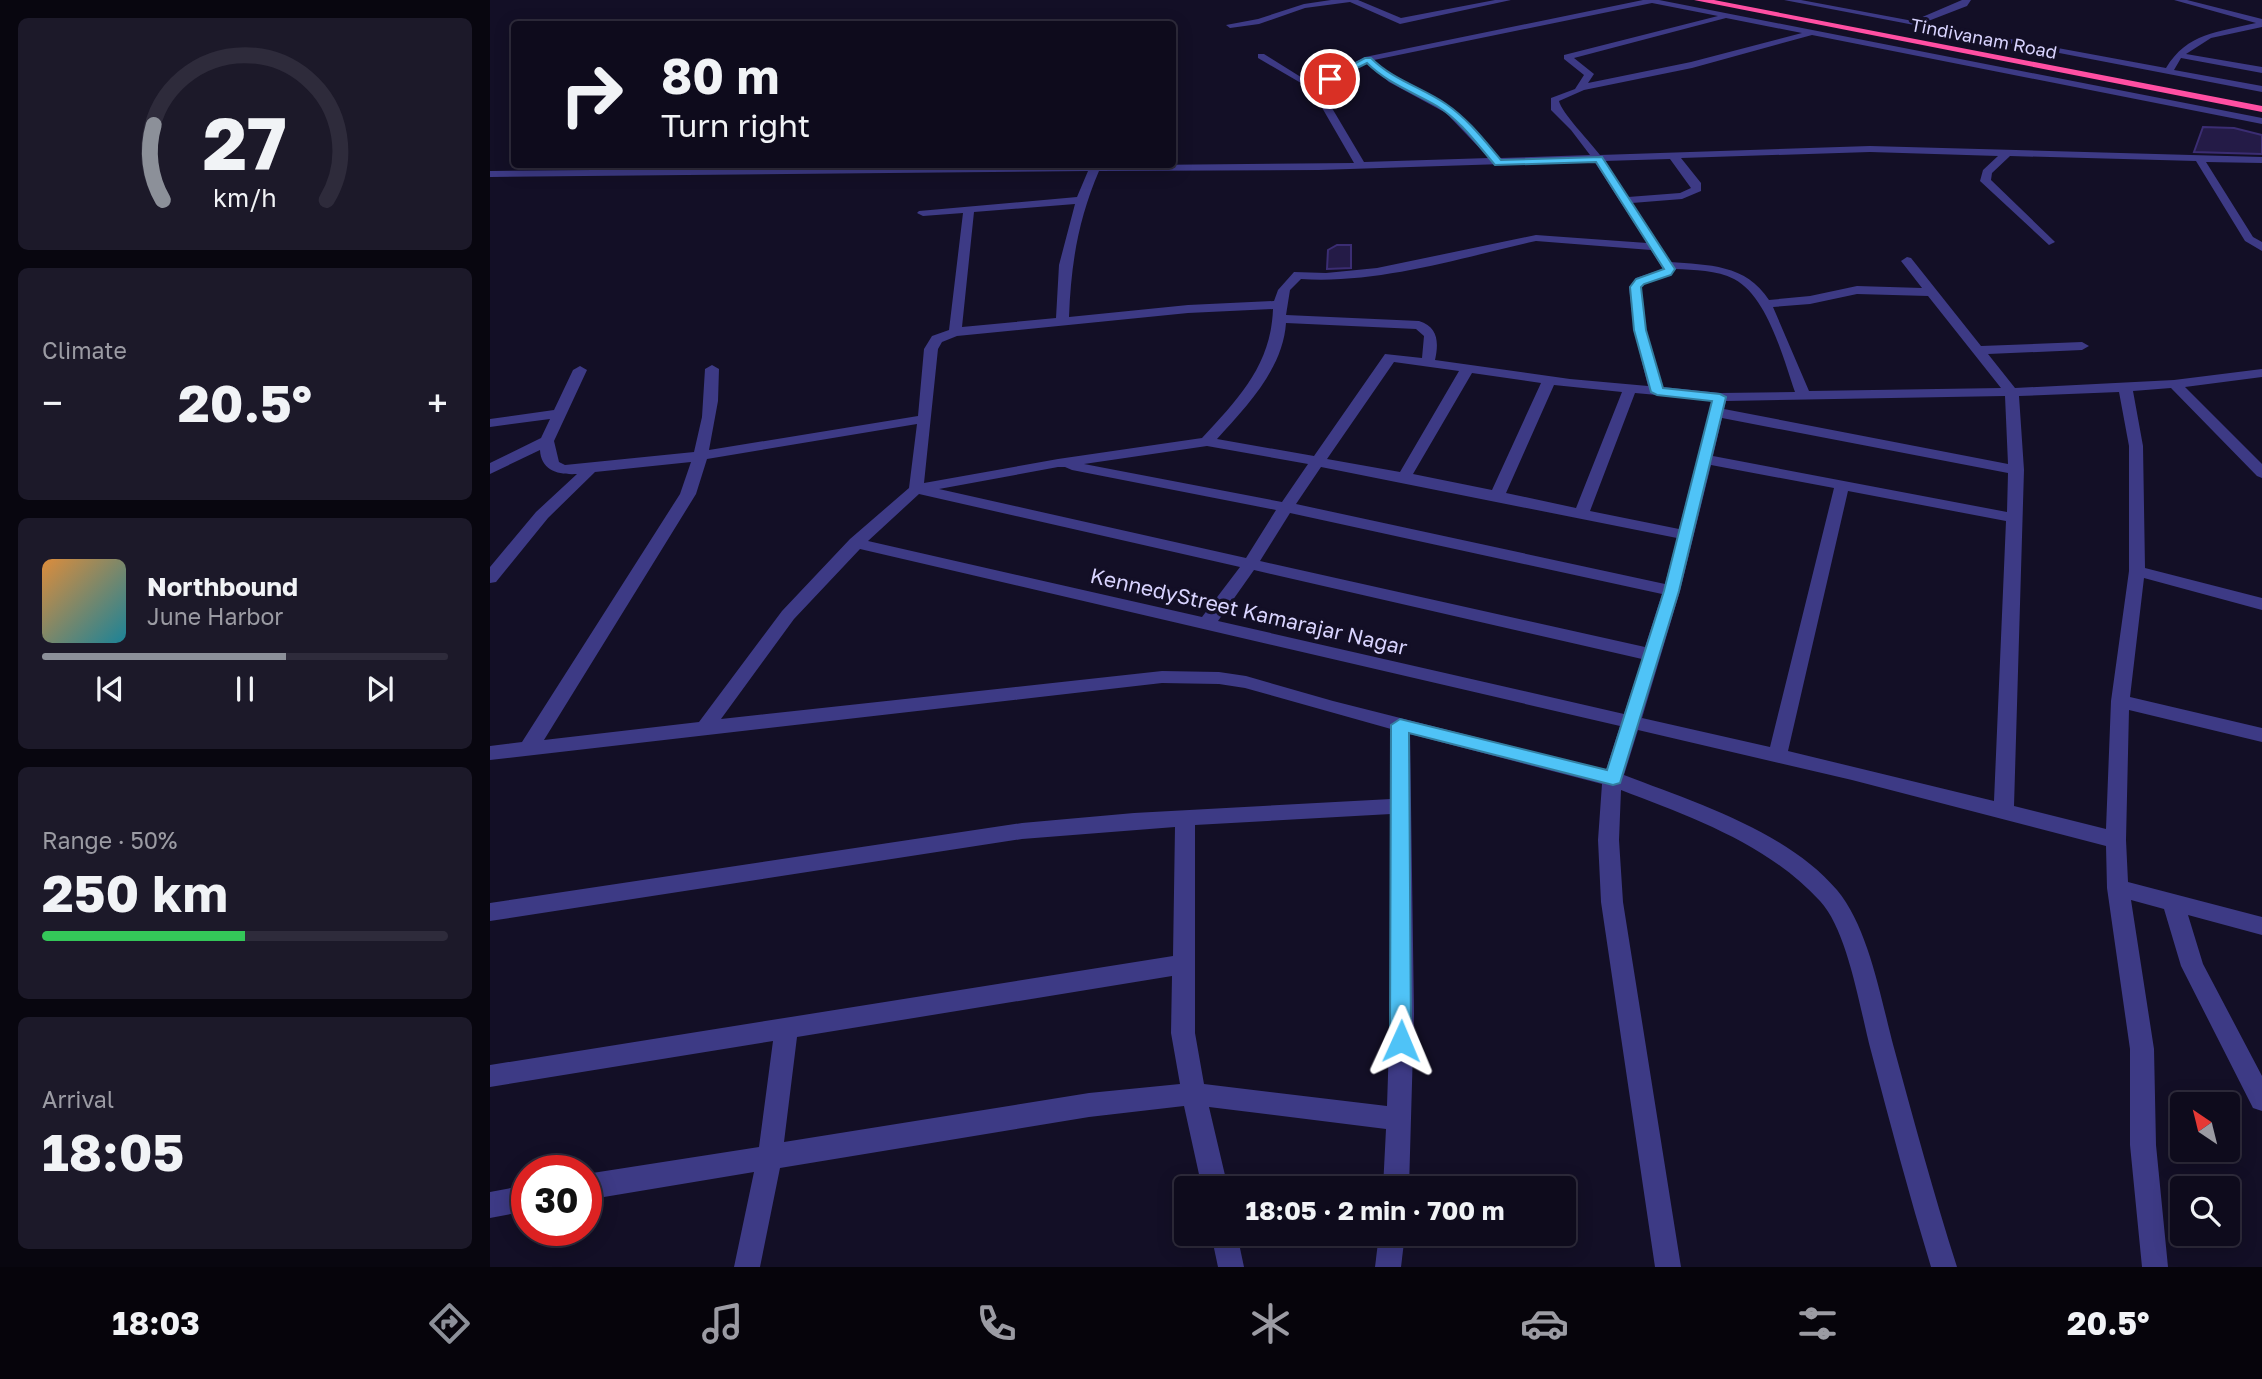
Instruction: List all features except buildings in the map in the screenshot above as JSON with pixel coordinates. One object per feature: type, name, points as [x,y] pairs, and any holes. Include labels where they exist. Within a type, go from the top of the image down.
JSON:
[{"type":"highway","name":"Tindivanam Road","points":[[1699,0],[2262,109]]},
{"type":"highway","points":[[1739,0],[2262,100]]},
{"type":"street","points":[[1230,25],[1259,21],[1294,8],[1350,0],[1400,21],[1507,0]]},
{"type":"street","points":[[1788,0],[2262,89]]},
{"type":"street","points":[[1912,24],[1964,4],[1968,1],[1966,0]]},
{"type":"street","points":[[2178,0],[2262,23]]},
{"type":"street","points":[[2210,9],[2227,0]]},
{"type":"street","points":[[1311,88],[1368,59],[1649,1],[2262,121]]},
{"type":"street","points":[[1583,87],[1589,74],[1567,57],[1729,16]]},
{"type":"street","points":[[2169,71],[2178,55],[2188,45],[2262,23]]},
{"type":"street","points":[[1657,392],[1640,330],[1635,287],[1640,281],[1667,272],[1668,265],[1598,159],[1575,128],[1553,105],[1554,100],[1583,87],[1692,65],[1811,33]]},
{"type":"street","points":[[2188,45],[2213,49]]},
{"type":"street","points":[[2178,55],[2262,69]]},
{"type":"street","points":[[1261,56],[1311,88],[1333,115],[1361,166]]},
{"type":"street","points":[[1368,59],[1383,74],[1442,106],[1464,123],[1499,163]]},
{"type":"street","points":[[1176,167],[1499,163],[1870,149],[2262,160]]},
{"type":"street","points":[[2008,152],[1991,167],[1985,181],[2049,242]]},
{"type":"street","points":[[1625,200],[1682,196],[1697,189],[1696,183],[1674,157]]},
{"type":"street","points":[[2199,158],[2249,239],[2262,247]]},
{"type":"street","points":[[490,174],[919,168]]},
{"type":"street","points":[[1062,322],[1065,265],[1081,200],[1095,168]]},
{"type":"street","points":[[923,212],[1081,200]]},
{"type":"street","points":[[955,332],[969,209]]},
{"type":"street","points":[[1207,442],[1233,413],[1268,361],[1278,338],[1278,312],[1284,290],[1298,275],[1326,277],[1377,272],[1536,238],[1614,247],[1655,247]]},
{"type":"street","points":[[1907,261],[2012,393],[2016,470],[2004,811]]},
{"type":"street","points":[[1668,265],[1715,270],[1739,276],[1754,287],[1804,396]]},
{"type":"street","points":[[1764,304],[1810,300],[1857,290],[1932,292]]},
{"type":"street","points":[[916,489],[931,349],[937,338],[955,332],[1206,307],[1419,325],[1428,329],[1432,336],[1428,363]]},
{"type":"street","points":[[1978,350],[2082,346]]},
{"type":"street","points":[[1206,624],[1252,563],[1286,508],[1390,357],[1549,380],[1657,392],[2016,470]]},
{"type":"street","points":[[528,749],[688,494],[701,456],[712,391],[712,369]]},
{"type":"street","points":[[1404,477],[1467,369]]},
{"type":"street","points":[[580,370],[547,441],[548,457],[553,465],[562,470],[701,456],[924,419]]},
{"type":"street","points":[[1717,405],[1804,396],[2012,393],[2125,388],[2262,373]]},
{"type":"street","points":[[1497,496],[1549,380]]},
{"type":"street","points":[[2174,384],[2262,473]]},
{"type":"street","points":[[2125,388],[2136,446],[2137,571],[2120,701],[2116,840],[2118,888],[2142,1049],[2143,1144],[2155,1267]]},
{"type":"street","points":[[1581,514],[1630,389]]},
{"type":"street","points":[[1668,1267],[1612,902],[1608,846],[1609,804],[1613,779],[1672,591],[1717,405]]},
{"type":"street","points":[[490,423],[559,414]]},
{"type":"street","points":[[490,469],[547,441]]},
{"type":"street","points":[[704,729],[788,615],[856,543],[916,489],[1058,463],[1207,442],[1404,477],[1686,535]]},
{"type":"street","points":[[1704,459],[2015,518]]},
{"type":"street","points":[[1058,463],[1286,508],[1672,591]]},
{"type":"street","points":[[491,576],[542,515],[590,469]]},
{"type":"street","points":[[1777,756],[1842,485]]},
{"type":"street","points":[[916,489],[1653,655]]},
{"type":"street","name":"KennedyStreet Kamarajar Nagar","points":[[856,543],[1777,756],[2116,840]]},
{"type":"street","points":[[2137,571],[2262,604]]},
{"type":"street","points":[[490,753],[1162,677],[1219,678],[1246,682],[1400,725],[1613,779],[1694,810],[1746,835],[1797,865],[1830,897],[1854,942],[1921,1193],[1944,1267]]},
{"type":"street","points":[[2120,701],[2262,735]]},
{"type":"street","points":[[1396,1176],[1402,1014],[1400,725]]},
{"type":"street","points":[[490,912],[1022,831],[1401,806]]},
{"type":"street","points":[[1185,820],[1183,1032],[1212,1176]]},
{"type":"street","points":[[2118,888],[2262,926]]},
{"type":"street","points":[[2173,904],[2192,966],[2262,1100]]},
{"type":"street","points":[[490,1076],[1184,964]]},
{"type":"street","points":[[747,1267],[770,1155],[787,1027]]},
{"type":"street","points":[[602,1184],[1089,1105],[1194,1094],[1398,1119]]},
{"type":"street","points":[[490,1205],[511,1201]]},
{"type":"street","points":[[1227,1246],[1231,1267]]},
{"type":"street","points":[[1388,1267],[1391,1246]]},
{"type":"route","points":[[1330,79],[1368,59],[1383,74],[1442,106],[1464,123],[1499,163],[1598,159],[1670,269],[1640,281],[1635,287],[1640,330],[1657,392],[1720,397],[1672,591],[1644,688],[1613,779],[1400,725],[1401,1041]]}]
